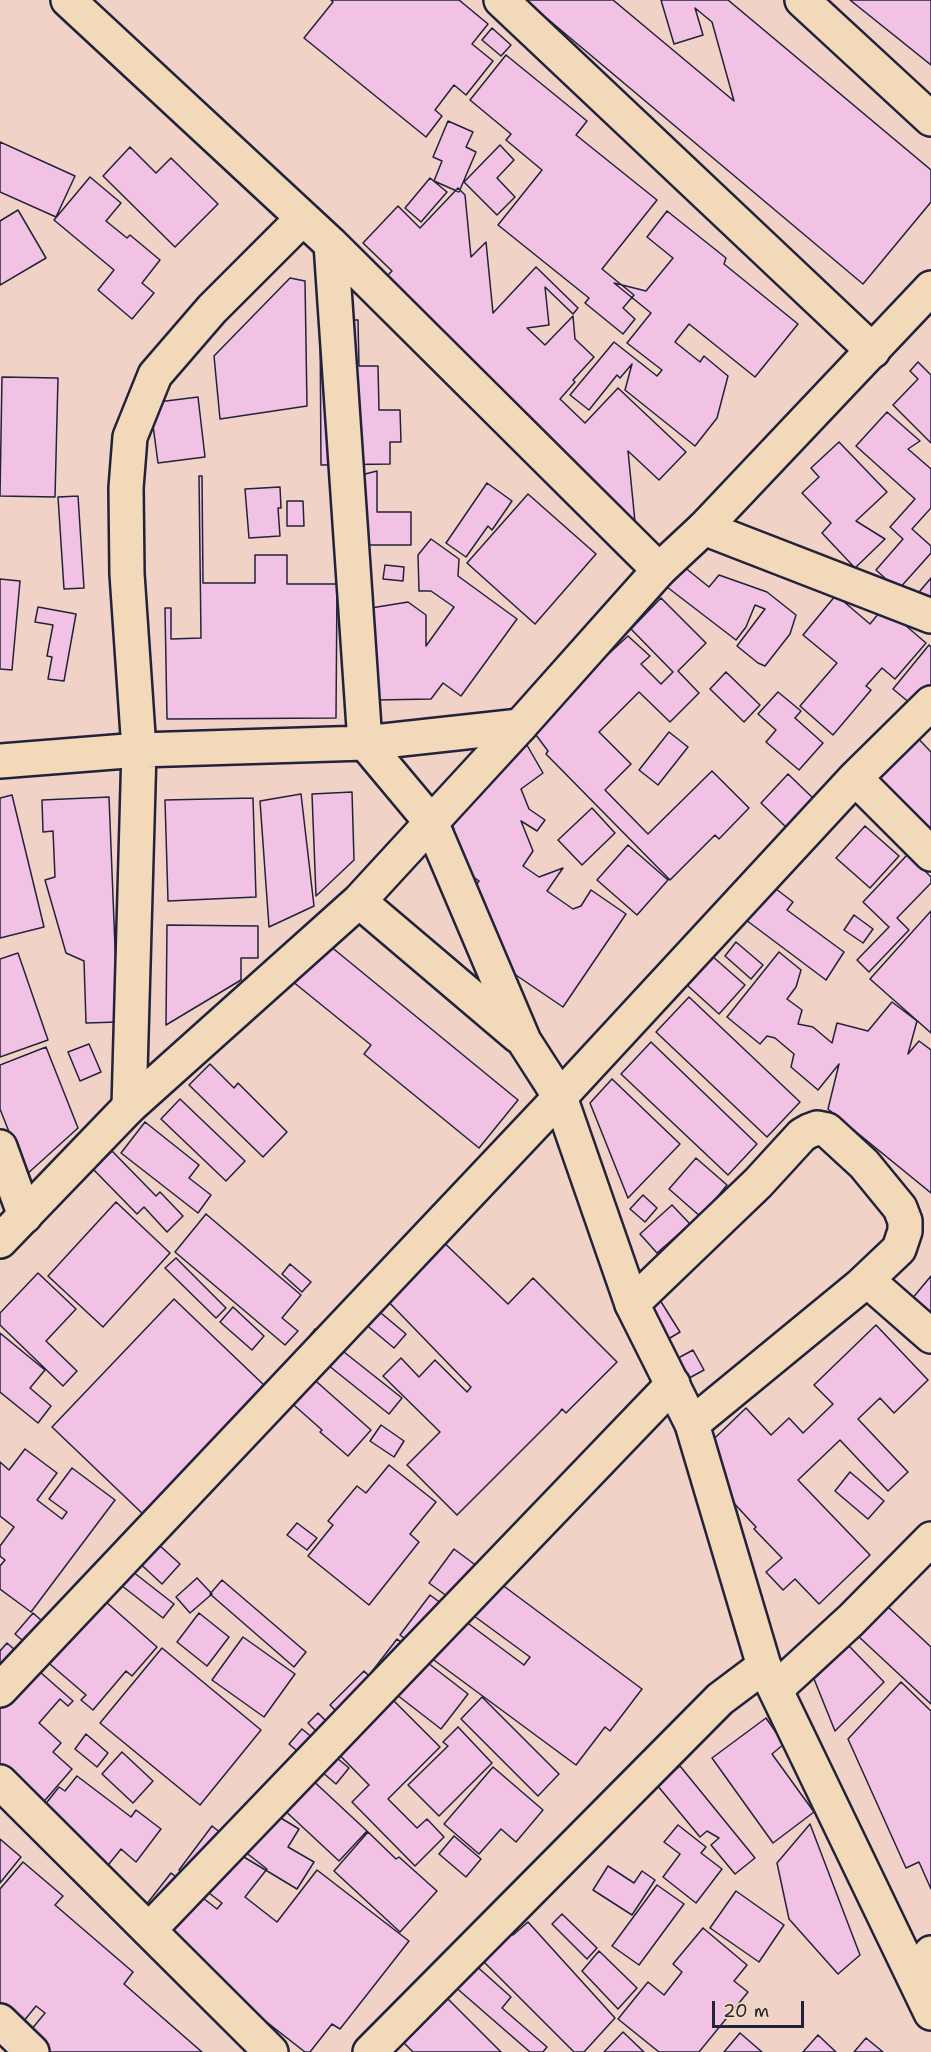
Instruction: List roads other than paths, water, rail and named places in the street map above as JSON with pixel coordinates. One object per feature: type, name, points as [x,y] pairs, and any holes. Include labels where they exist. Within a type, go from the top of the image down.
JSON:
[{"type":"street","points":[[68,0],[331,244],[659,570]]},
{"type":"street","points":[[501,0],[873,351]]},
{"type":"street","points":[[802,0],[931,119]]},
{"type":"street","points":[[129,1107],[139,750],[127,574],[126,488],[130,437],[155,375],[212,309],[303,218]]},
{"type":"street","points":[[331,244],[365,743],[431,822],[524,1041],[561,1097],[632,1304],[692,1424],[770,1678],[922,1963],[931,2013]]},
{"type":"street","points":[[0,1241],[129,1107],[359,901],[659,570],[704,528],[931,288]]},
{"type":"street","points":[[704,528],[931,616]]},
{"type":"street","points":[[0,1690],[561,1097],[855,778],[931,703]]},
{"type":"street","points":[[0,761],[139,750],[365,743],[520,726]]},
{"type":"street","points":[[855,778],[931,854]]},
{"type":"street","points":[[359,901],[524,1041]]},
{"type":"street","points":[[632,1304],[758,1183],[802,1135],[817,1128],[827,1130],[864,1164],[900,1208],[905,1221],[905,1231],[899,1250],[867,1280],[692,1424]]},
{"type":"street","points":[[0,1147],[25,1216]]},
{"type":"street","points":[[867,1280],[931,1336]]},
{"type":"street","points":[[149,1930],[673,1384]]},
{"type":"street","points":[[370,2052],[720,1699],[770,1678],[851,1620],[931,1539]]},
{"type":"street","points":[[0,1782],[272,2052]]},
{"type":"street","points":[[0,2021],[32,2052]]}]
